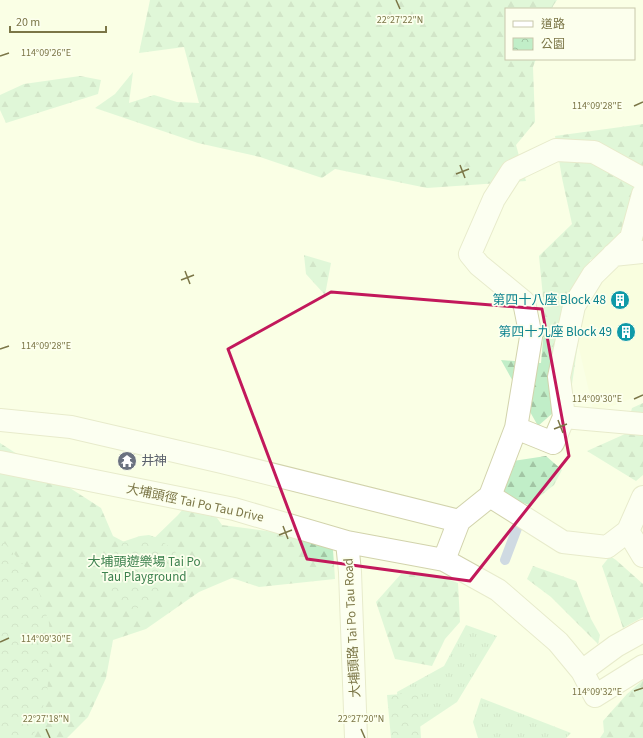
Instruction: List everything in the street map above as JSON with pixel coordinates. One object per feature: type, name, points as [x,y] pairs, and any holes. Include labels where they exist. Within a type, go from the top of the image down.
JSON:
[{"type":"street","points":[[444,560],[459,521],[490,496],[516,428],[531,337],[524,302],[479,265],[470,254],[494,199],[512,171],[556,150],[594,152],[643,179]]},
{"type":"street","points":[[516,428],[553,443],[564,417],[559,377],[574,306],[593,274],[631,238],[643,194]]},
{"type":"street","points":[[613,255],[643,252]]},
{"type":"street","points":[[564,417],[643,424]]},
{"type":"street","points":[[0,420],[71,427],[230,464],[459,521]]},
{"type":"street","name":"大埔頭徑 Tai Po Tau Drive","points":[[0,462],[234,509],[347,542],[444,560],[498,590],[558,642],[582,671],[595,696],[643,666]]},
{"type":"street","points":[[490,496],[563,542],[607,547],[628,531],[643,497]]},
{"type":"street","points":[[628,531],[643,556]]},
{"type":"street","name":"大埔頭路 Tai Po Tau Road","points":[[347,542],[350,572],[356,738]]},
{"type":"street","points":[[582,671],[616,646],[643,631]]},
{"type":"highlighted area","points":[[331,292],[542,309],[569,456],[470,581],[307,559],[228,349]]},
{"type":"shaded area","points":[[643,217],[643,394],[594,413],[575,331],[602,273]]},
{"type":"green space","points":[[150,0],[557,0],[552,8],[505,8],[505,60],[536,60],[533,67],[535,122],[516,145],[526,181],[427,188],[335,169],[322,178],[260,157],[198,143],[95,108],[115,94],[133,72],[129,103],[154,95],[177,102],[199,103],[184,47],[139,53]]},
{"type":"green space","points":[[80,76],[101,80],[98,94],[6,123],[0,110],[0,95],[24,84]]},
{"type":"green space","points":[[643,124],[643,237],[590,260],[570,398],[538,426],[501,360],[541,363],[545,318],[539,256],[572,224],[555,136]]},
{"type":"green space","points":[[304,255],[331,263],[325,295],[306,274]]},
{"type":"green space","points":[[643,403],[643,475],[636,481],[587,451],[625,434],[632,408]]},
{"type":"green space","points":[[0,443],[101,508],[113,536],[141,551],[178,515],[198,491],[222,525],[281,533],[311,540],[333,550],[335,579],[259,587],[232,578],[199,592],[146,629],[113,640],[106,678],[88,717],[67,738],[6,738],[0,573]]},
{"type":"green space","points":[[546,456],[562,470],[554,485],[529,505],[512,499],[500,487],[513,461]]},
{"type":"green space","name":"大埔頭遊樂場 Tai Po Tau Playground","points":[[149,535],[158,538],[175,551],[183,574],[181,582],[161,597],[129,612],[111,590],[106,572],[110,558],[122,542],[140,536]]},
{"type":"green space","points":[[0,538],[23,564],[38,589],[49,623],[51,650],[47,693],[37,727],[32,738],[0,738]]},
{"type":"green space","points":[[610,556],[643,584],[643,617],[623,628],[602,566]]},
{"type":"green space","points":[[533,566],[576,581],[591,619],[600,635],[598,644],[551,597],[527,579]]},
{"type":"green space","points":[[401,574],[439,576],[458,583],[460,622],[445,639],[432,666],[395,659],[376,602]]},
{"type":"green space","points":[[466,625],[497,636],[457,702],[401,738],[397,692],[444,666]]},
{"type":"green space","points":[[643,680],[643,738],[600,738],[604,732],[603,721],[627,694]]},
{"type":"green space","points":[[418,693],[421,738],[391,738],[387,695]]},
{"type":"green space","points":[[481,698],[571,733],[566,738],[478,738],[473,722]]},
{"type":"waterway","points":[[505,560],[519,523]]},
{"type":"place","name":"第四十八座 Block 48","points":[[620,300]]},
{"type":"place","name":"第四十九座 Block 49","points":[[626,332]]},
{"type":"place","name":"井神","points":[[127,461]]}]
